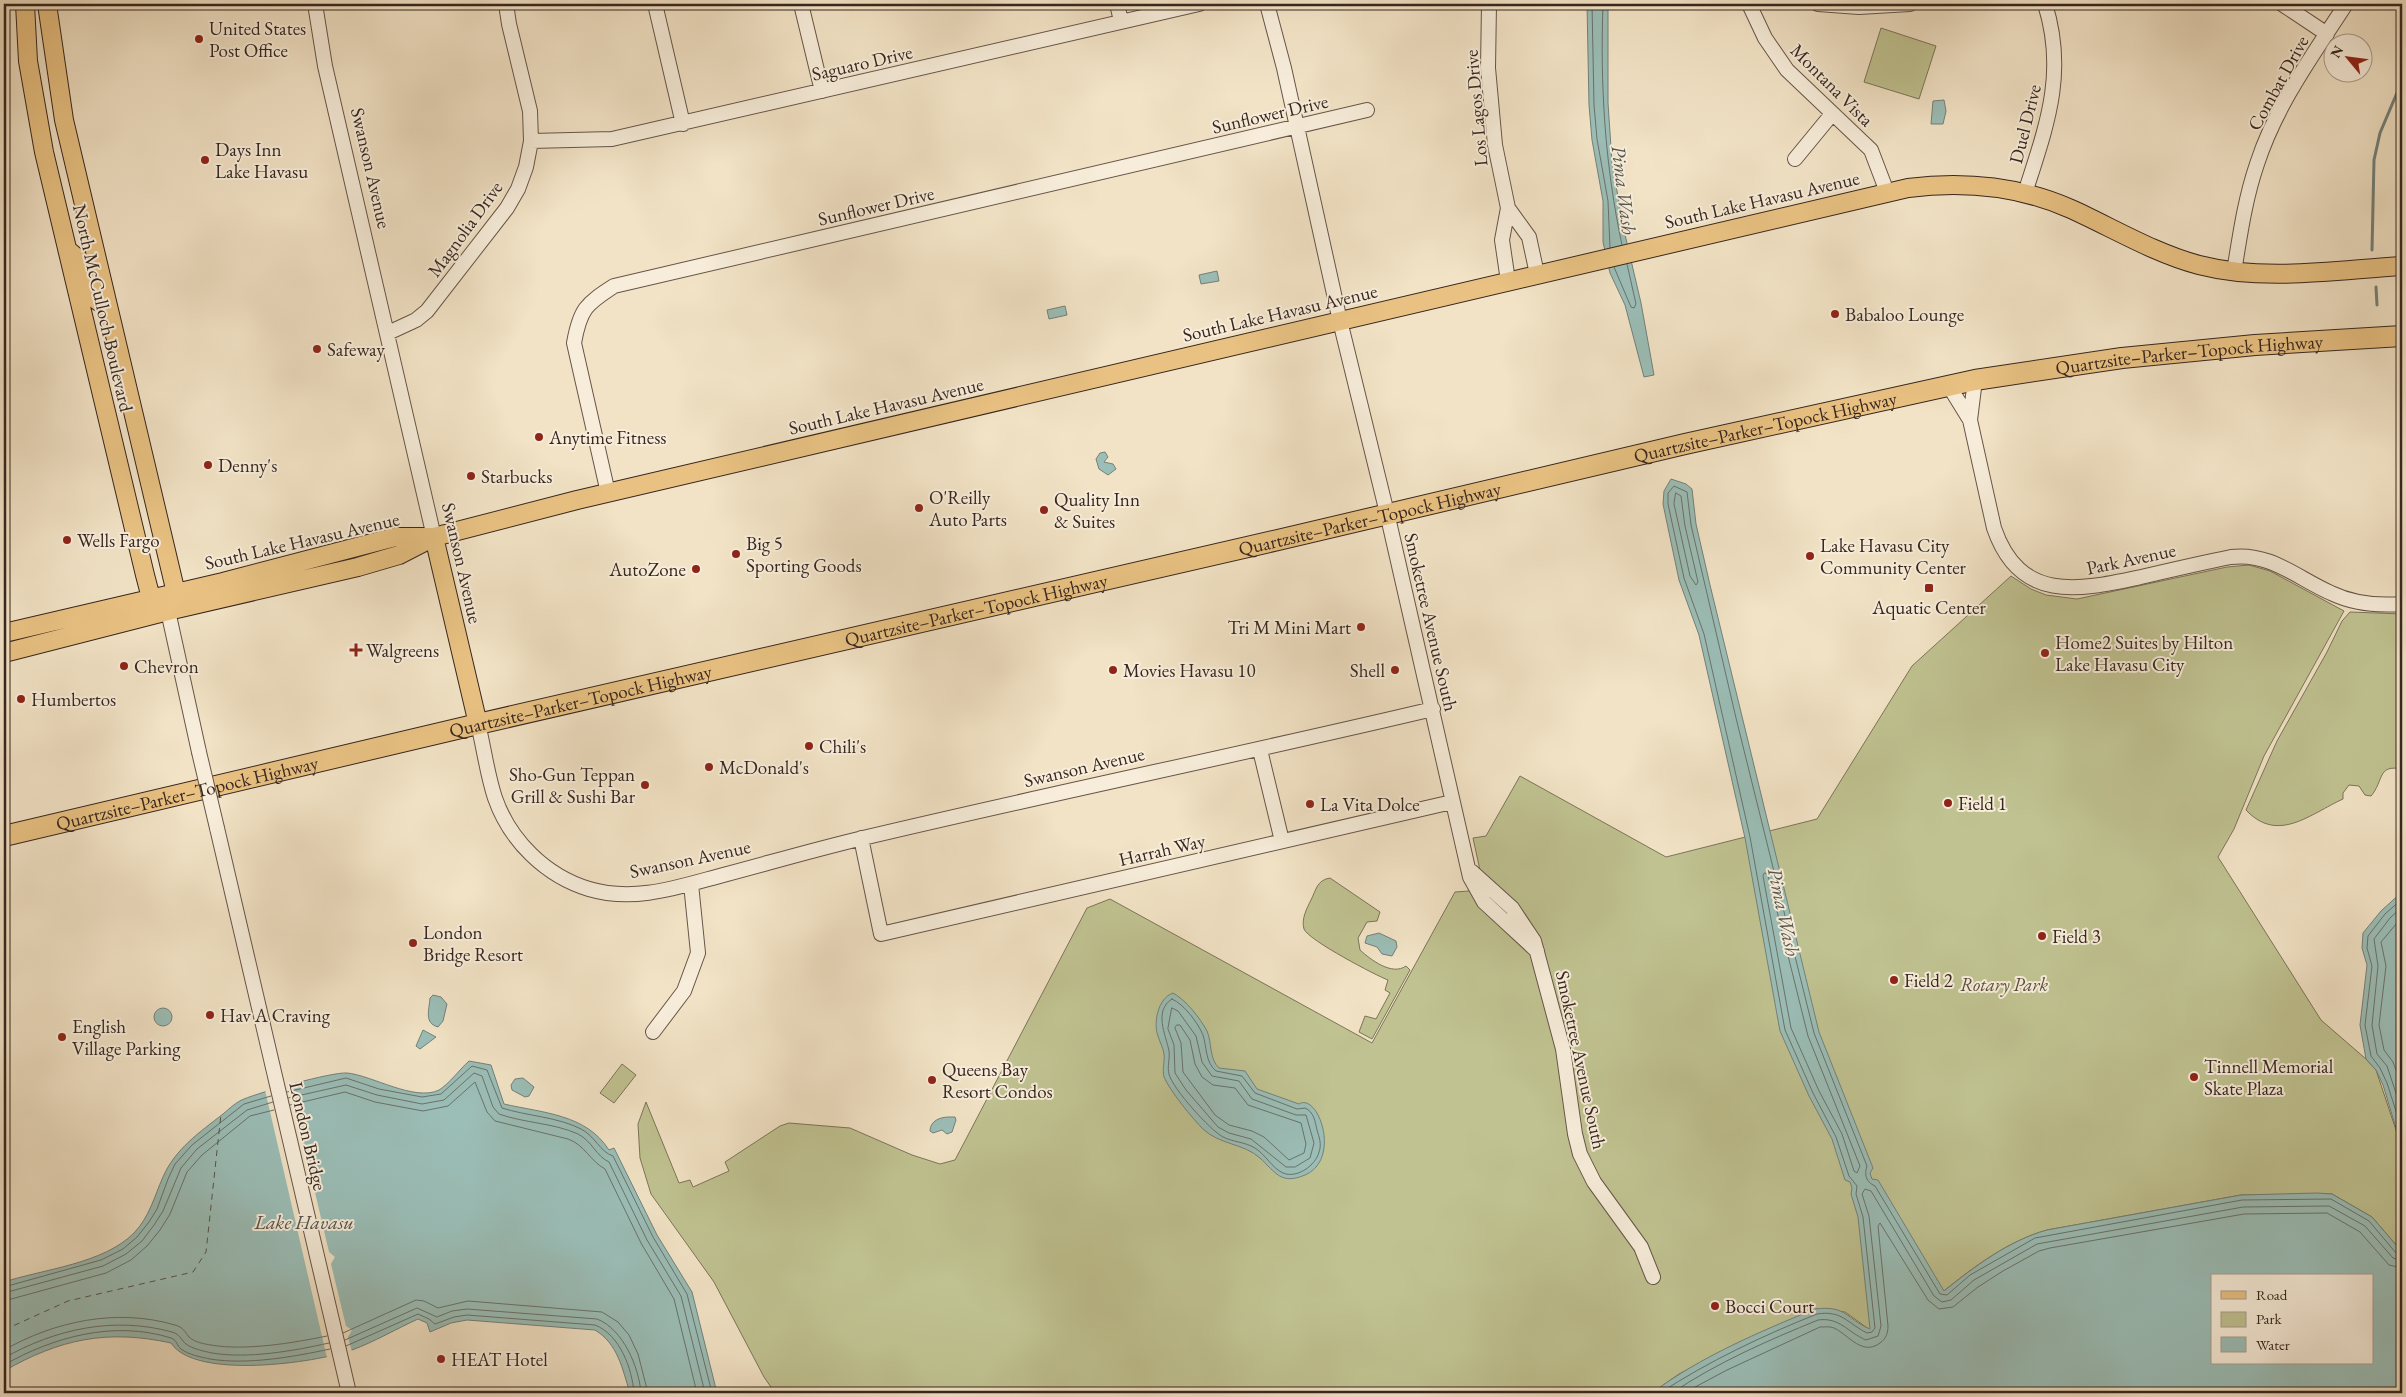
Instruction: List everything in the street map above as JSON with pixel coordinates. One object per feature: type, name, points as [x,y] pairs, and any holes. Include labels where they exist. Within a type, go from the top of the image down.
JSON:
[{"type":"highway","name":"Quartzsite–Parker–Topock Highway","points":[[4,836],[1388,513],[1976,380],[2122,358],[2255,345],[2402,336]]},
{"type":"main road","name":"North McCulloch Boulevard","points":[[25,4],[31,79],[44,152],[103,402],[165,599]]},
{"type":"main road","name":"North McCulloch Boulevard","points":[[47,4],[64,120],[145,465],[165,599]]},
{"type":"main road","name":"South Lake Havasu Avenue","points":[[165,599],[395,537],[434,536],[608,493],[1635,251],[1887,192],[1924,186],[1955,184],[2002,188],[2026,193],[2070,209],[2177,258],[2234,272],[2281,274],[2402,266]]},
{"type":"main road","points":[[67,249],[86,267],[93,298],[98,303],[108,305]]},
{"type":"main road","points":[[103,402],[115,402],[120,406],[132,449],[145,465]]},
{"type":"main road","name":"Swanson Avenue","points":[[434,536],[478,724]]},
{"type":"main road","points":[[4,633],[165,599]]},
{"type":"main road","points":[[4,652],[165,599]]},
{"type":"street","name":"Swanson Avenue","points":[[316,4],[325,66],[434,536]]},
{"type":"street","name":"Magnolia Drive","points":[[388,333],[425,313],[506,208],[523,178],[531,142],[530,111],[506,4]]},
{"type":"street","points":[[655,4],[683,124]]},
{"type":"street","points":[[801,4],[822,91]]},
{"type":"street","points":[[1117,4],[1121,22]]},
{"type":"street","name":"Saguaro Drive","points":[[531,142],[612,139],[1200,4]]},
{"type":"street","name":"Smoketree Avenue South","points":[[1267,4],[1298,127],[1340,321],[1388,513],[1452,802],[1469,869],[1512,908],[1529,931],[1537,951],[1563,1050],[1575,1134],[1580,1154],[1594,1182],[1641,1247],[1653,1276]]},
{"type":"street","name":"Los Lagos Drive","points":[[1489,4],[1488,68],[1491,114],[1495,145],[1508,208],[1502,240],[1508,281]]},
{"type":"street","name":"Montana Vista","points":[[1749,4],[1756,22],[1775,54],[1800,84],[1871,150],[1887,192]]},
{"type":"street","points":[[1818,4],[1859,7],[1910,4]]},
{"type":"street","name":"Duel Drive","points":[[2026,193],[2048,123],[2054,92],[2054,45],[2045,4]]},
{"type":"street","points":[[2282,4],[2324,32]]},
{"type":"street","name":"Combat Drive","points":[[2328,32],[2346,4]]},
{"type":"street","name":"Combat Drive","points":[[2234,272],[2242,219],[2258,162],[2281,108],[2324,39]]},
{"type":"street","name":"Sunflower Drive","points":[[608,493],[574,344],[578,322],[590,302],[614,286],[1367,110]]},
{"type":"street","points":[[1795,159],[1832,114]]},
{"type":"street","name":"Los Lagos Drive","points":[[1508,208],[1529,237],[1538,274]]},
{"type":"street","name":"Park Avenue","points":[[1970,420],[1976,380]]},
{"type":"street","name":"Park Avenue","points":[[1949,386],[1970,420],[1996,535],[2010,559],[2036,580],[2064,588],[2089,588],[2231,557],[2250,556],[2273,562],[2330,593],[2350,600],[2372,604],[2402,604]]},
{"type":"street","name":"North McCulloch Boulevard","points":[[165,599],[258,1003]]},
{"type":"street","name":"Swanson Avenue","points":[[478,724],[495,797],[502,814],[518,840],[545,866],[578,885],[614,894],[651,893],[861,838],[1260,750],[1432,709]]},
{"type":"street","points":[[1260,750],[1282,841]]},
{"type":"street","name":"Harrah Way","points":[[861,838],[881,934],[1452,802]]},
{"type":"street","points":[[654,1032],[684,991],[698,953],[690,884]]},
{"type":"street","name":"London Bridge","points":[[258,1003],[349,1393]]},
{"type":"green space","points":[[1881,28],[1936,46],[1919,99],[1864,82]]},
{"type":"green space","name":"Rotary Park","points":[[2249,565],[2270,571],[2344,611],[2264,756],[2234,829],[2218,857],[2321,1020],[2376,1070],[2402,1148],[2402,1252],[2372,1217],[2332,1194],[2241,1195],[2047,1230],[2005,1247],[1980,1263],[1938,1295],[1870,1330],[1845,1312],[1816,1309],[1719,1353],[1679,1374],[1652,1393],[775,1393],[764,1377],[714,1282],[651,1194],[640,1158],[638,1124],[646,1102],[679,1183],[690,1180],[693,1187],[729,1171],[725,1162],[780,1126],[789,1123],[850,1128],[912,1155],[940,1164],[955,1160],[1087,908],[1110,899],[1372,1043],[1455,892],[1469,891],[1532,953],[1588,1162],[1545,960],[1481,875],[1473,838],[1486,836],[1520,776],[1666,857],[1817,819],[1912,666],[2011,576],[2031,589],[2046,595],[2077,599],[2227,567]]},
{"type":"green space","points":[[2350,612],[2402,614],[2402,769],[2394,768],[2385,771],[2371,796],[2365,795],[2359,786],[2349,785],[2343,793],[2343,799],[2306,818],[2294,823],[2270,825],[2258,820],[2246,810],[2277,741],[2327,652],[2342,621]]},
{"type":"green space","points":[[1330,878],[1380,912],[1377,921],[1367,922],[1358,938],[1360,950],[1382,966],[1400,969],[1406,966],[1410,970],[1372,1039],[1359,1032],[1365,1016],[1376,1019],[1390,993],[1385,990],[1388,980],[1329,949],[1304,929],[1303,921],[1305,914],[1316,889],[1322,881]]},
{"type":"green space","points":[[622,1064],[636,1075],[614,1103],[600,1093]]},
{"type":"water","points":[[1587,4],[1608,4],[1608,103],[1612,162],[1623,226],[1641,303],[1654,375],[1644,377],[1625,305],[1610,273],[1603,242],[1603,201],[1592,140],[1589,105]]},
{"type":"water","points":[[1944,100],[1946,111],[1943,124],[1931,124],[1933,101]]},
{"type":"water","points":[[1217,271],[1219,281],[1201,284],[1199,275]]},
{"type":"water","points":[[1065,306],[1067,315],[1049,319],[1047,310]]},
{"type":"water","points":[[1105,452],[1108,457],[1104,462],[1113,464],[1116,469],[1108,475],[1099,469],[1096,459],[1100,453]]},
{"type":"water","name":"Pima Wash","points":[[1671,479],[1686,484],[1692,489],[1696,524],[1710,585],[1819,1032],[1873,1168],[1870,1173],[1872,1179],[1878,1180],[1944,1291],[1979,1264],[2005,1248],[2047,1230],[2241,1195],[2332,1194],[2372,1217],[2402,1252],[2402,1393],[1652,1393],[1670,1380],[1710,1357],[1751,1336],[1815,1309],[1826,1308],[1840,1311],[1870,1329],[1858,1217],[1851,1194],[1852,1188],[1850,1182],[1845,1180],[1832,1139],[1809,1096],[1780,1031],[1745,838],[1699,635],[1679,580],[1663,504],[1664,491]]},
{"type":"water","points":[[2402,892],[2402,1148],[2383,1085],[2376,1070],[2366,1059],[2360,1025],[2367,965],[2362,948],[2363,933],[2381,911]]},
{"type":"water","points":[[1379,933],[1396,941],[1397,947],[1392,956],[1382,954],[1377,947],[1365,943],[1367,936]]},
{"type":"water","points":[[1173,993],[1188,1005],[1204,1026],[1209,1035],[1212,1055],[1219,1068],[1245,1071],[1257,1089],[1299,1104],[1306,1103],[1313,1108],[1319,1117],[1323,1129],[1324,1142],[1322,1155],[1316,1167],[1297,1178],[1284,1178],[1275,1173],[1253,1153],[1210,1134],[1187,1111],[1164,1077],[1164,1054],[1156,1024],[1160,1005]]},
{"type":"water","points":[[433,995],[441,997],[447,1004],[443,1021],[438,1027],[431,1023],[428,1016],[430,998]]},
{"type":"water","points":[[163,1008],[169,1011],[172,1017],[169,1023],[163,1026],[157,1023],[154,1017],[157,1011]]},
{"type":"water","points":[[423,1030],[436,1037],[420,1049],[416,1046]]},
{"type":"water","name":"Lake Havasu","points":[[469,1061],[491,1065],[504,1104],[548,1113],[576,1122],[599,1138],[609,1150],[614,1148],[657,1235],[692,1292],[717,1393],[630,1393],[614,1349],[595,1330],[467,1320],[451,1323],[430,1332],[427,1323],[418,1319],[352,1350],[311,1360],[285,1363],[229,1365],[204,1362],[184,1354],[171,1343],[126,1337],[105,1337],[65,1344],[45,1351],[4,1371],[4,1282],[90,1259],[121,1243],[134,1233],[144,1220],[163,1177],[174,1158],[197,1134],[241,1100],[296,1083],[347,1073],[418,1093],[429,1093],[443,1087]]},
{"type":"water","points":[[523,1078],[534,1087],[529,1096],[525,1097],[512,1090],[511,1085],[515,1079]]},
{"type":"water","points":[[955,1117],[956,1120],[952,1132],[947,1134],[942,1130],[933,1133],[930,1131],[936,1120]]},
{"type":"pier","points":[[289,1084],[293,1099],[299,1103],[296,1110],[310,1173],[316,1178],[313,1184],[329,1252],[335,1257],[331,1264],[346,1326],[352,1330],[348,1337],[352,1352],[327,1358],[265,1090]]},
{"type":"waterway","points":[[2372,250],[2374,160],[2380,133],[2402,81]]},
{"type":"waterway","points":[[2376,287],[2377,305]]},
{"type":"ferry route","points":[[4,1330],[68,1301],[193,1272],[206,1252],[221,1114]]},
{"type":"place","name":"United States Post Office","points":[[199,39]]},
{"type":"place","name":"Days Inn Lake Havasu","points":[[205,160]]},
{"type":"place","name":"Babaloo Lounge","points":[[1835,314]]},
{"type":"place","name":"Safeway","points":[[317,349]]},
{"type":"place","name":"Anytime Fitness","points":[[539,437]]},
{"type":"place","name":"Denny's","points":[[208,465]]},
{"type":"place","name":"Starbucks","points":[[471,476]]},
{"type":"place","name":"O'Reilly Auto Parts","points":[[919,508]]},
{"type":"place","name":"Quality Inn & Suites","points":[[1044,510]]},
{"type":"place","name":"Wells Fargo","points":[[67,540]]},
{"type":"place","name":"Big 5 Sporting Goods","points":[[736,554]]},
{"type":"place","name":"Lake Havasu City Community Center","points":[[1810,556]]},
{"type":"place","name":"AutoZone","points":[[696,569]]},
{"type":"place","name":"Aquatic Center","points":[[1929,588]]},
{"type":"place","name":"Tri M Mini Mart","points":[[1361,627]]},
{"type":"place","name":"Walgreens","points":[[356,650]]},
{"type":"place","name":"Home2 Suites by Hilton Lake Havasu City","points":[[2045,653]]},
{"type":"place","name":"Chevron","points":[[124,666]]},
{"type":"place","name":"Movies Havasu 10","points":[[1113,670]]},
{"type":"place","name":"Shell","points":[[1395,670]]},
{"type":"place","name":"Humbertos","points":[[21,699]]},
{"type":"place","name":"Chili's","points":[[809,746]]},
{"type":"place","name":"McDonald's","points":[[709,767]]},
{"type":"place","name":"Sho-Gun Teppan Grill & Sushi Bar","points":[[645,785]]},
{"type":"place","name":"Field 1","points":[[1948,803]]},
{"type":"place","name":"La Vita Dolce","points":[[1310,804]]},
{"type":"place","name":"Field 3","points":[[2042,936]]},
{"type":"place","name":"London Bridge Resort","points":[[413,943]]},
{"type":"place","name":"Field 2","points":[[1894,980]]},
{"type":"place","name":"Hav A Craving","points":[[210,1015]]},
{"type":"place","name":"English Village Parking","points":[[62,1037]]},
{"type":"place","name":"Tinnell Memorial Skate Plaza","points":[[2194,1077]]},
{"type":"place","name":"Queens Bay Resort Condos","points":[[932,1080]]},
{"type":"place","name":"Bocci Court","points":[[1715,1306]]},
{"type":"place","name":"HEAT Hotel","points":[[441,1359]]}]
